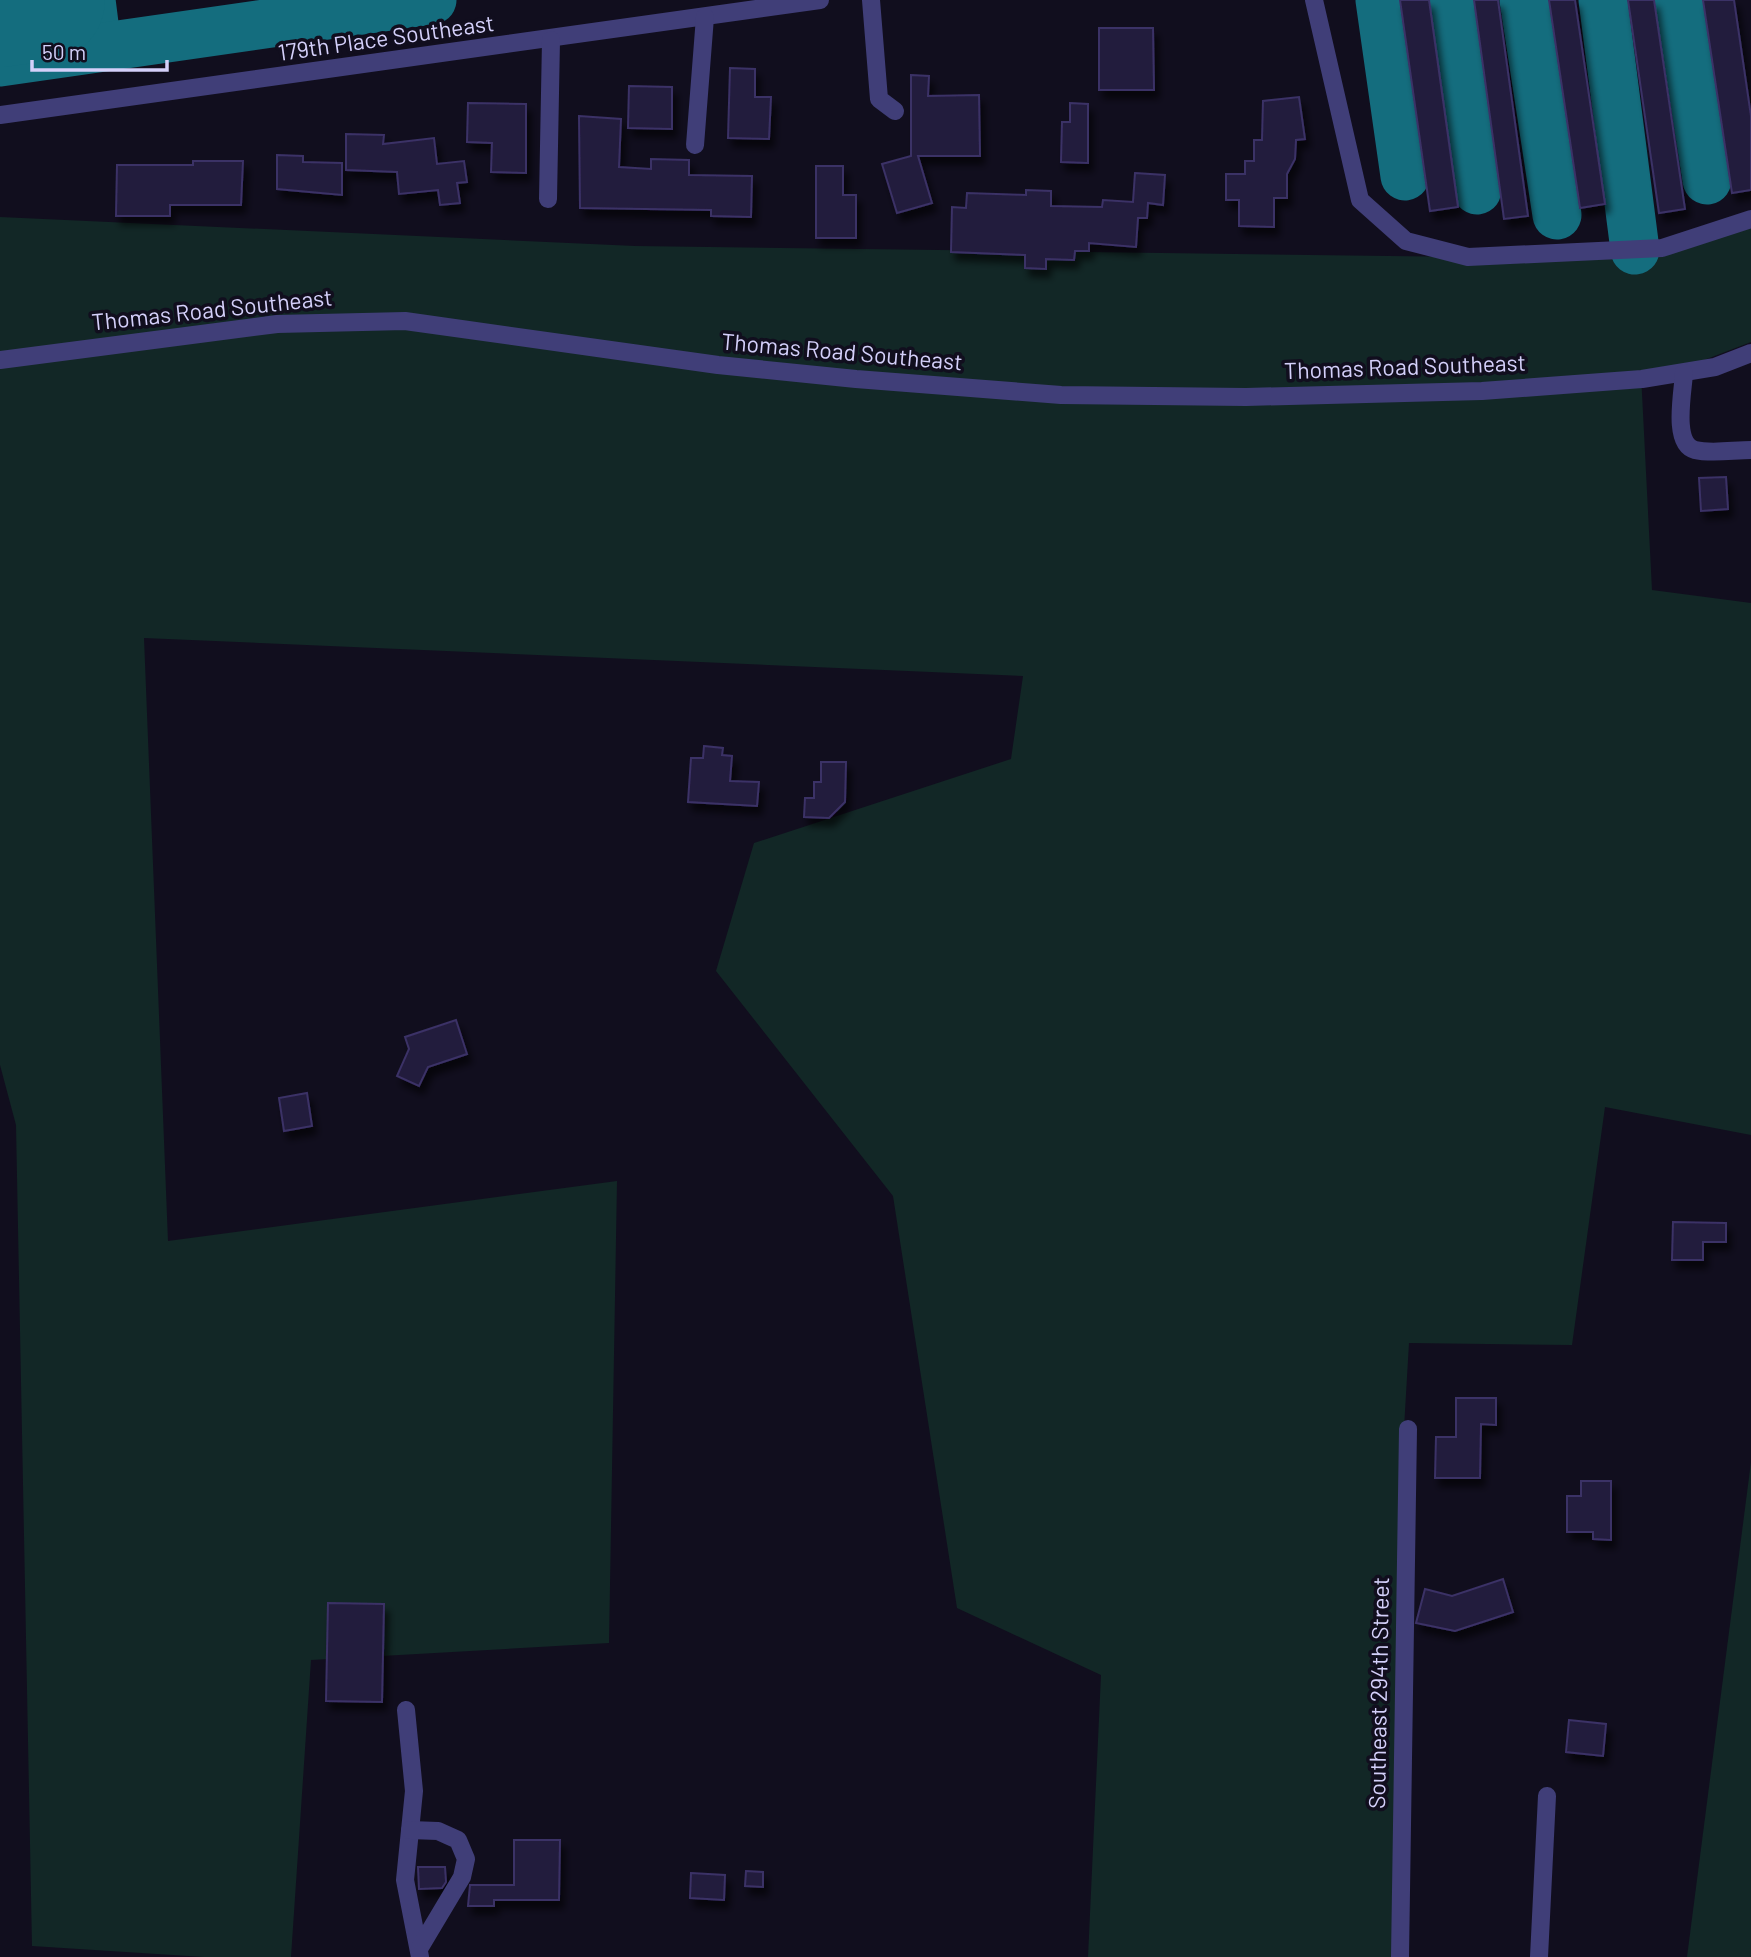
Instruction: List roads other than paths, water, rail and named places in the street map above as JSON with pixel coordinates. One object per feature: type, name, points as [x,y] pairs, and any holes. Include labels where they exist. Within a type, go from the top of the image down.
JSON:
[{"type":"street","name":"179th Place Southeast","points":[[0,115],[551,40],[820,0]]},
{"type":"street","points":[[871,0],[879,99],[894,111]]},
{"type":"street","points":[[1314,0],[1360,200],[1406,241],[1468,257],[1662,248],[1751,219]]},
{"type":"street","points":[[695,145],[705,17]]},
{"type":"street","points":[[548,199],[551,40]]},
{"type":"street","name":"Thomas Road Southeast","points":[[0,360],[277,324],[391,320],[718,366],[1061,396],[1246,397],[1482,391],[1684,373],[1715,366],[1751,353]]},
{"type":"street","points":[[1684,373],[1680,429],[1684,442],[1694,450],[1751,450]]},
{"type":"street","name":"Southeast 294th Street","points":[[1400,1957],[1408,1429]]},
{"type":"street","points":[[406,1710],[414,1791],[405,1880],[419,1953]]},
{"type":"street","points":[[1539,1957],[1547,1796]]},
{"type":"street","points":[[410,1830],[438,1831],[458,1840],[466,1859],[463,1877],[419,1953]]}]
